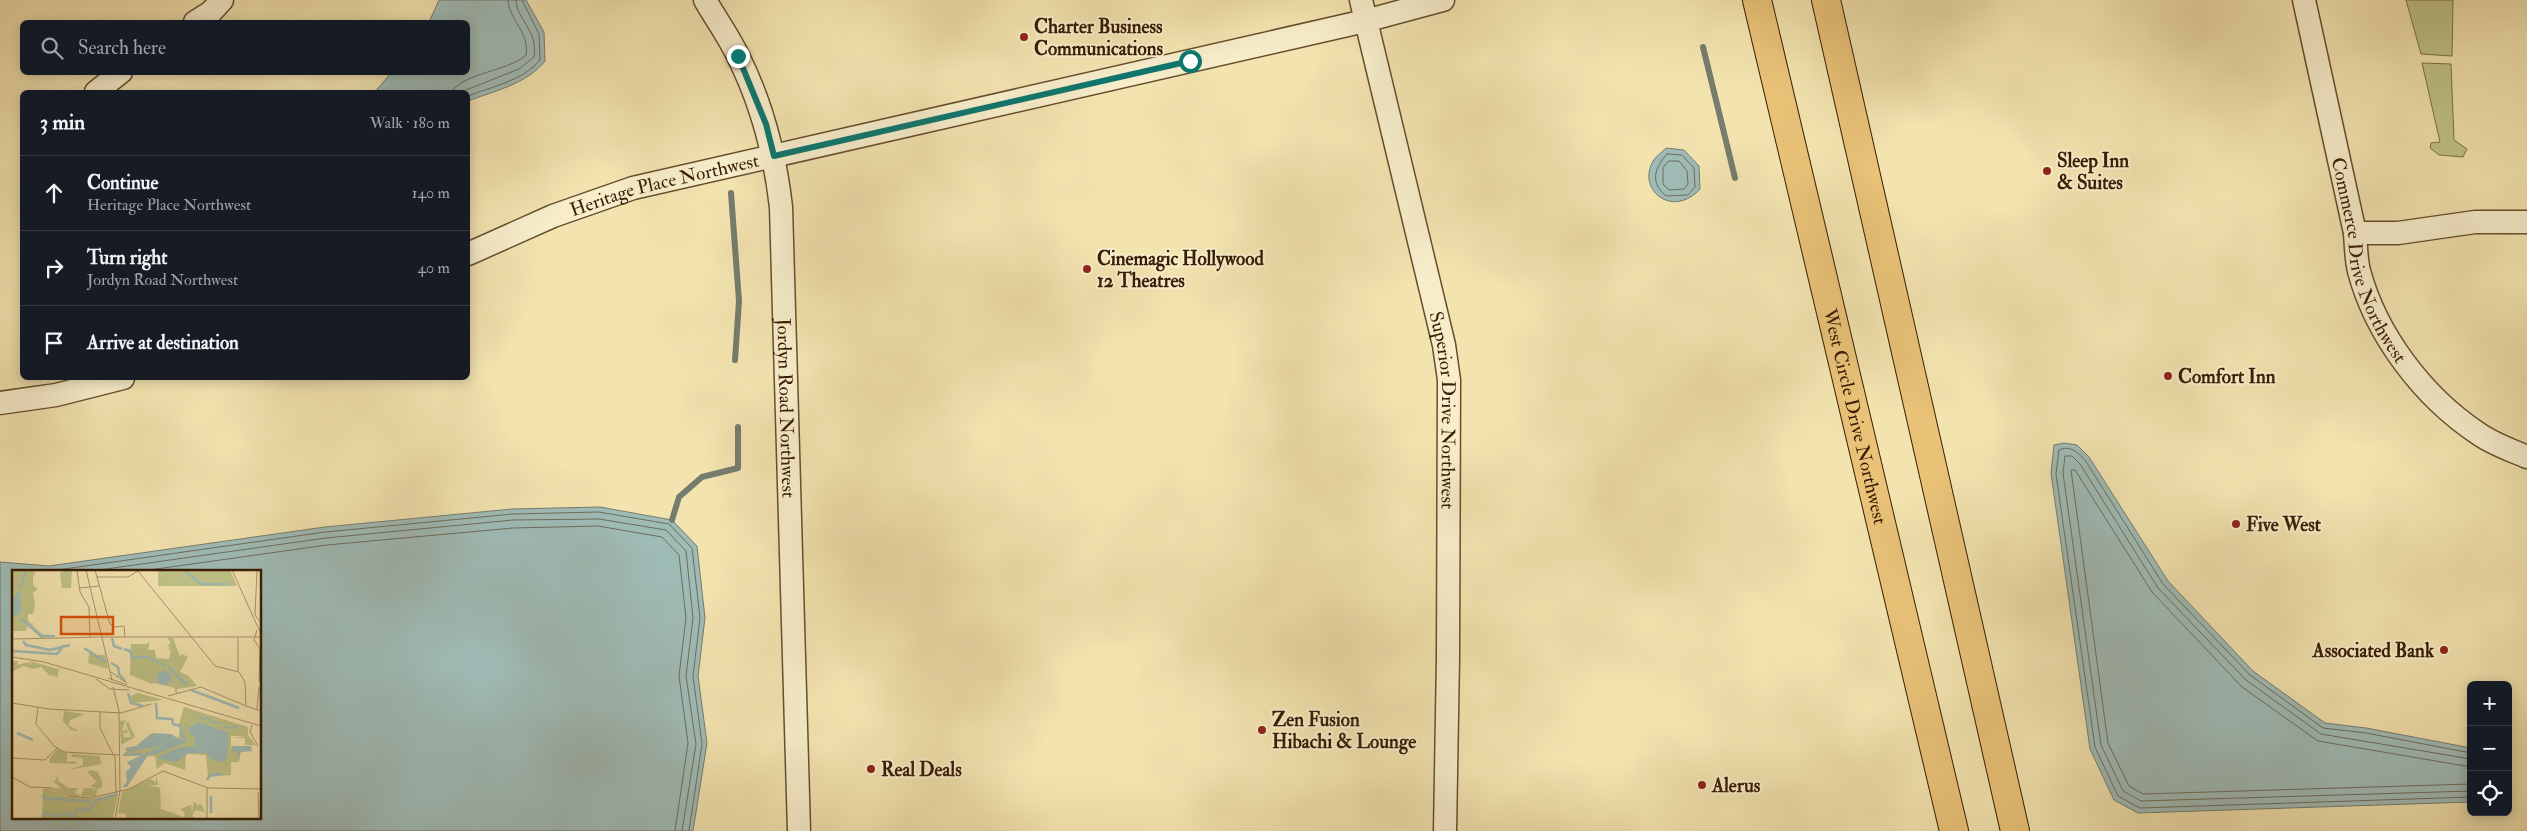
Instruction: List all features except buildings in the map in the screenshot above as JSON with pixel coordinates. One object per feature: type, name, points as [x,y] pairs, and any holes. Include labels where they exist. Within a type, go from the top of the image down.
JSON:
[{"type":"main road","name":"West Circle Drive Northwest","points":[[1757,0],[1954,831]]},
{"type":"main road","points":[[1826,0],[2015,831]]},
{"type":"street","name":"Jordyn Road Northwest","points":[[705,0],[738,56],[766,124],[774,156],[781,207],[798,831]]},
{"type":"street","name":"Heritage Place Northwest","points":[[470,253],[554,216],[633,188],[774,156],[1363,10],[1444,0]]},
{"type":"street","name":"Commerce Drive Northwest","points":[[2304,0],[2355,233],[2359,270],[2375,312],[2394,347],[2429,392],[2459,420],[2480,435],[2527,456]]},
{"type":"street","name":"Superior Drive Northwest","points":[[1363,10],[1444,345],[1449,380],[1448,657],[1444,831]]},
{"type":"street","points":[[98,90],[116,75]]},
{"type":"street","points":[[2355,233],[2398,233],[2475,222],[2527,222]]},
{"type":"street","points":[[0,403],[54,386],[106,380]]},
{"type":"green space","points":[[2406,0],[2453,0],[2452,56],[2421,54]]},
{"type":"green space","points":[[2422,63],[2451,64],[2454,140],[2467,149],[2463,157],[2439,155],[2430,148],[2431,143],[2440,142]]},
{"type":"water","points":[[439,0],[526,0],[544,32],[545,61],[538,69],[520,81],[470,100],[470,90],[377,90],[389,75],[470,75],[470,20],[430,20]]},
{"type":"water","points":[[1666,148],[1684,150],[1699,166],[1700,189],[1690,197],[1680,201],[1670,201],[1661,198],[1654,192],[1650,183],[1649,174],[1652,163]]},
{"type":"water","points":[[2064,443],[2077,445],[2089,457],[2168,581],[2253,671],[2325,723],[2366,728],[2467,747],[2467,802],[2138,813],[2114,800],[2090,749],[2051,473],[2054,445]]},
{"type":"water","points":[[600,507],[672,520],[697,546],[705,618],[698,676],[707,743],[693,831],[0,831],[0,562],[49,566],[325,527],[512,509]]},
{"type":"waterway","points":[[1703,47],[1735,178]]},
{"type":"waterway","points":[[731,193],[739,301],[735,360]]},
{"type":"waterway","points":[[672,520],[679,497],[702,477],[738,468],[738,427]]},
{"type":"place","name":"Charter Business Communications","points":[[1024,37]]},
{"type":"place","name":"Sleep Inn & Suites","points":[[2047,171]]},
{"type":"place","name":"Cinemagic Hollywood 12 Theatres","points":[[1087,269]]},
{"type":"place","name":"Comfort Inn","points":[[2168,376]]},
{"type":"place","name":"Five West","points":[[2236,524]]},
{"type":"place","name":"Associated Bank","points":[[2444,650]]},
{"type":"place","name":"Zen Fusion Hibachi & Lounge","points":[[1262,730]]},
{"type":"place","name":"Real Deals","points":[[871,769]]},
{"type":"place","name":"Alerus","points":[[1702,785]]},
{"type":"route","points":[[738,56],[766,124],[774,156],[1190,61]]}]
